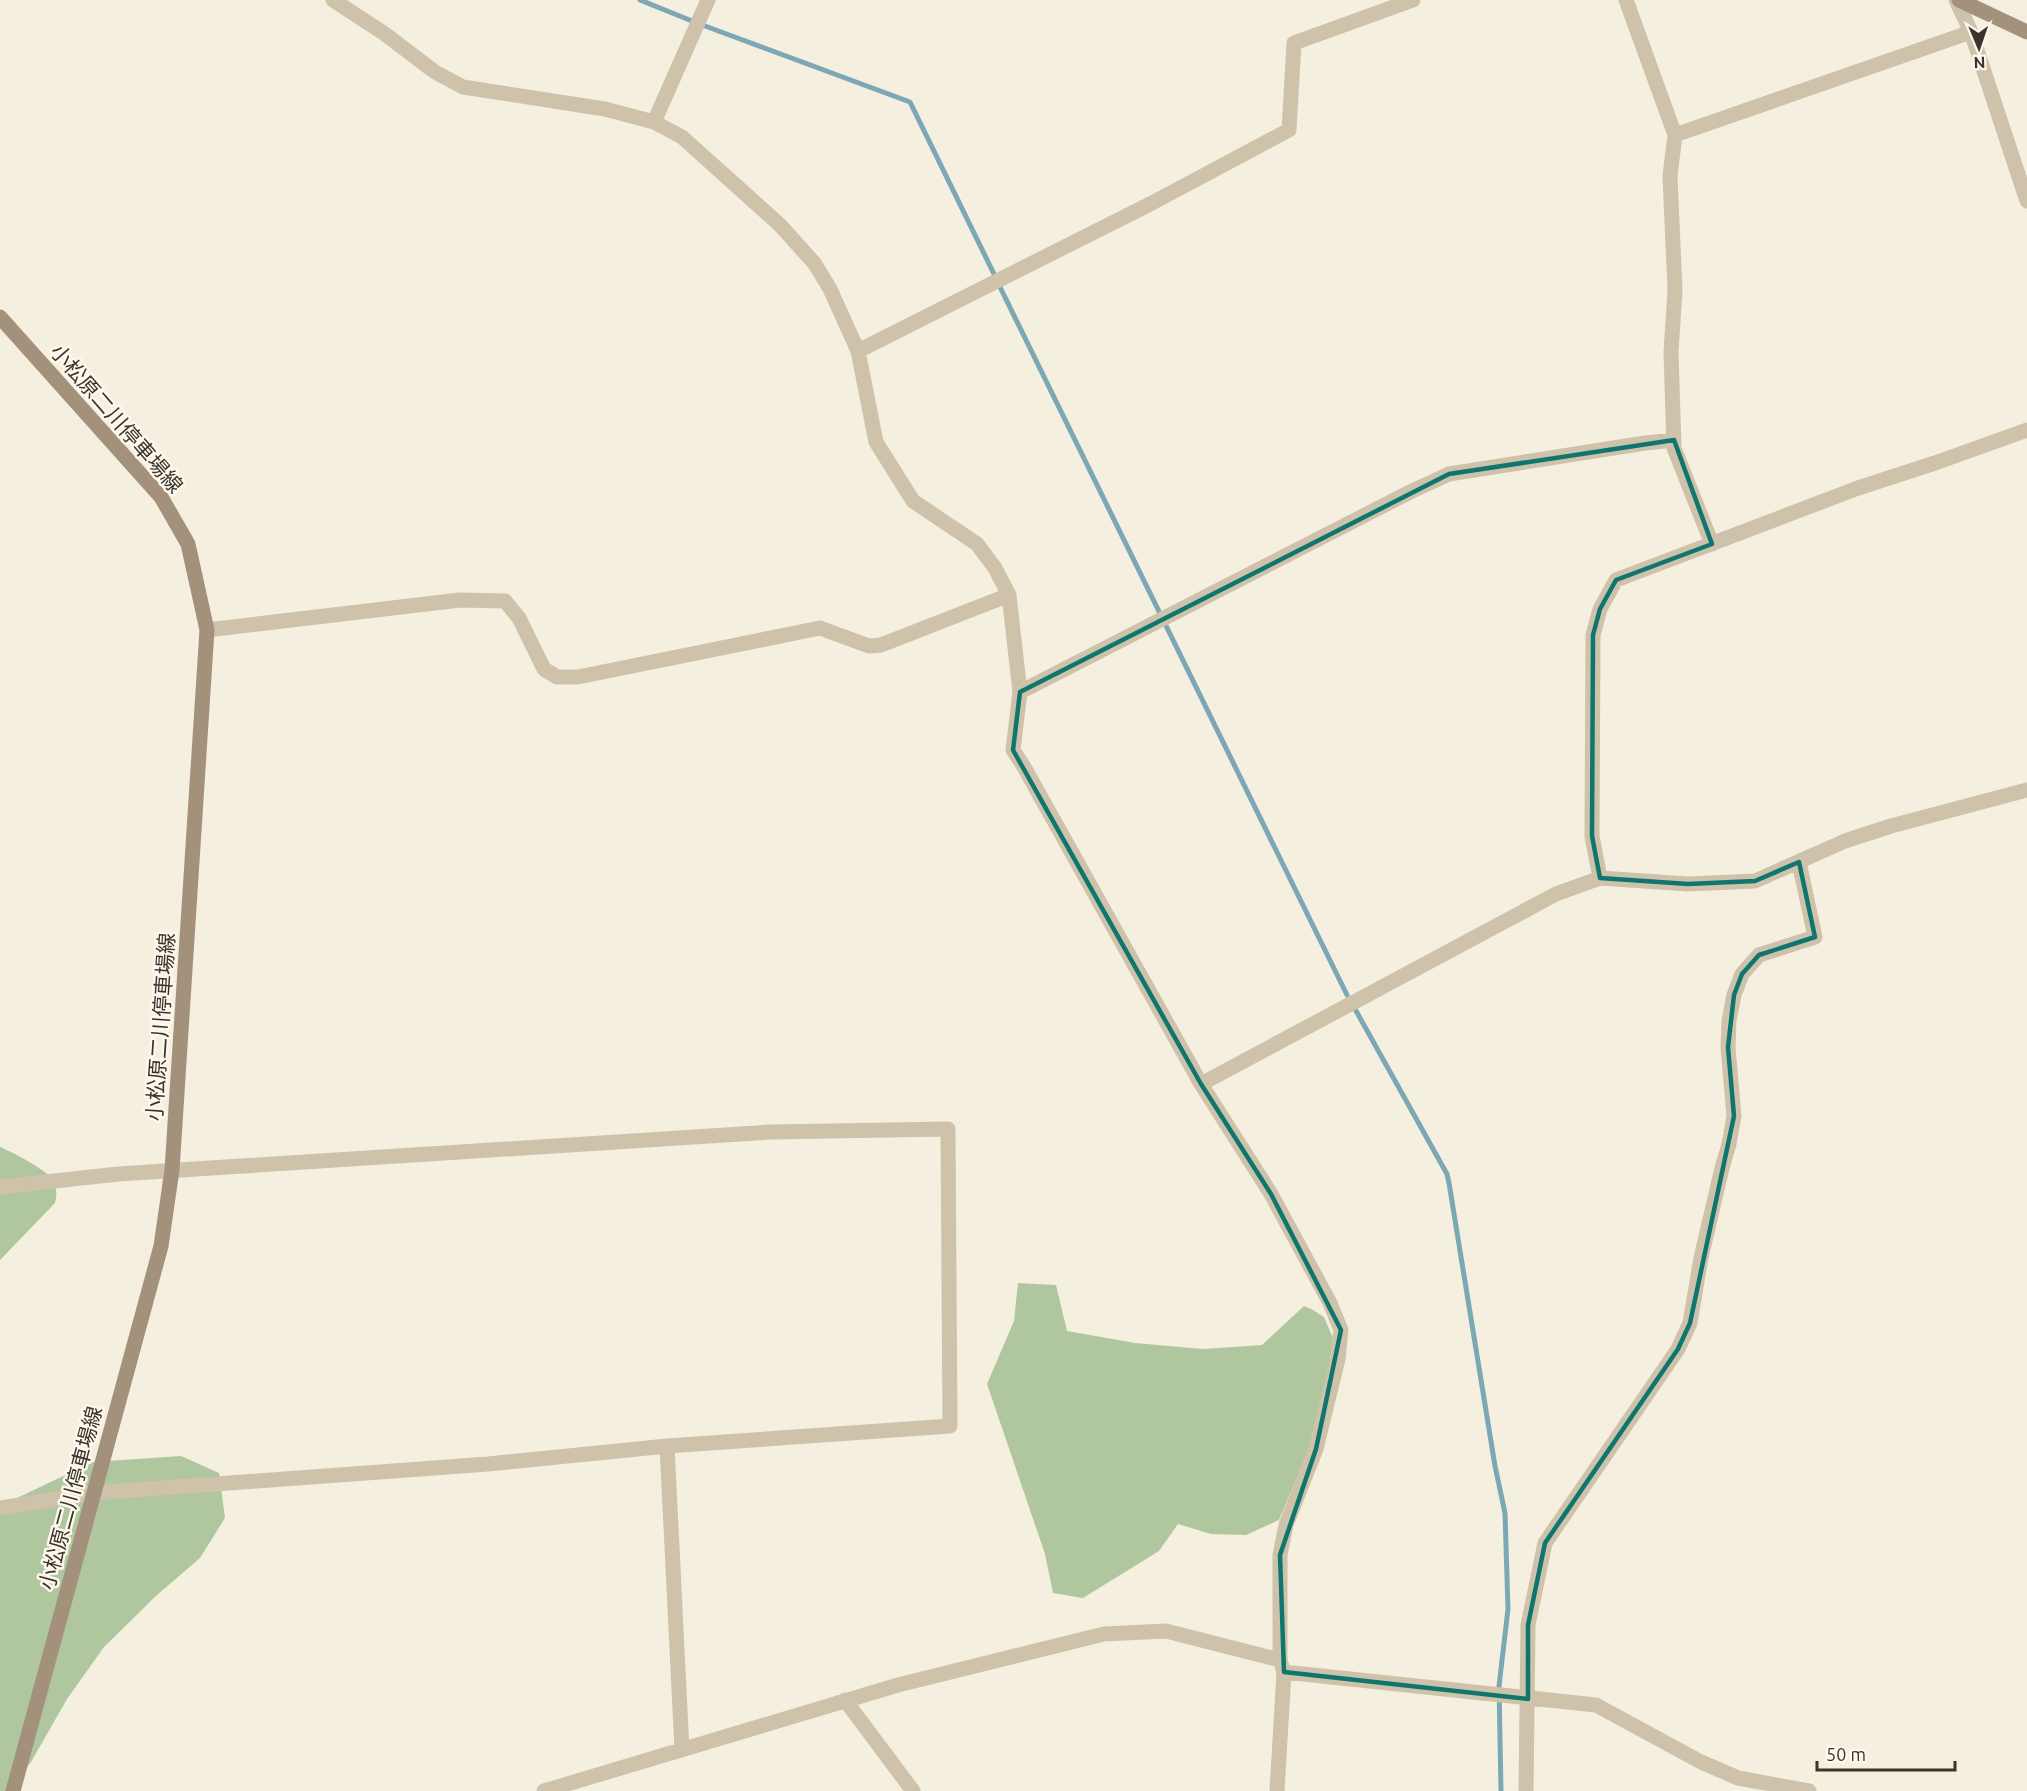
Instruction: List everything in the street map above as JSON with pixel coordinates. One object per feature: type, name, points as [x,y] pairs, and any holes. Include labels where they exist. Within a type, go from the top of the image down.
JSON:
[{"type":"main road","points":[[1957,0],[2027,32]]},
{"type":"main road","name":"小松原二川停車場線","points":[[0,317],[161,497],[188,544],[207,630],[172,1170],[161,1246],[13,1791]]},
{"type":"street","points":[[333,0],[385,34],[435,72],[463,87],[605,109],[654,122],[682,137],[780,225],[815,264],[830,289],[858,351],[876,442],[913,501],[977,544],[995,568],[1009,595],[1020,692],[1013,750],[1201,1084],[1271,1194],[1330,1303],[1341,1330],[1338,1359],[1316,1449],[1286,1525],[1280,1555],[1282,1666],[1277,1791]]},
{"type":"street","points":[[654,122],[708,0]]},
{"type":"street","points":[[858,351],[1152,203],[1289,130],[1294,43],[1413,0]]},
{"type":"street","points":[[1626,0],[1675,135],[1670,176],[1676,290],[1671,352],[1674,448],[1712,544]]},
{"type":"street","points":[[1957,0],[1971,32],[2027,201]]},
{"type":"street","points":[[1675,135],[1971,32]]},
{"type":"street","points":[[1600,878],[1592,836],[1593,635],[1600,609],[1617,580],[1858,488],[2027,430]]},
{"type":"street","points":[[1020,692],[1449,474],[1674,440]]},
{"type":"street","points":[[207,630],[460,600],[505,601],[519,618],[544,669],[557,677],[568,677],[820,628],[869,646],[881,645],[1009,595]]},
{"type":"street","points":[[1201,1084],[1556,894],[1600,878],[1688,884],[1755,880],[1845,841],[1891,826],[2027,790]]},
{"type":"street","points":[[1526,1791],[1520,1698],[1528,1625],[1545,1543],[1678,1349],[1689,1323],[1701,1258],[1734,1116],[1728,1047],[1729,1021],[1738,985],[1742,974],[1759,955],[1815,937],[1799,862]]},
{"type":"street","points":[[0,1187],[172,1170],[760,1133],[948,1129],[951,1425],[667,1446],[488,1464],[93,1492],[0,1508]]},
{"type":"street","points":[[667,1446],[682,1750]]},
{"type":"street","points":[[544,1791],[898,1685],[1104,1634],[1166,1631],[1282,1666],[1484,1694],[1596,1705],[1701,1762],[1738,1778],[1809,1791]]},
{"type":"street","points":[[845,1700],[913,1791]]},
{"type":"highlighted area","points":[[1674,440],[1712,544],[1616,580],[1600,609],[1593,635],[1592,836],[1600,878],[1688,884],[1755,881],[1799,862],[1815,937],[1759,955],[1742,974],[1734,995],[1728,1047],[1734,1116],[1690,1323],[1678,1349],[1545,1543],[1528,1625],[1528,1699],[1284,1672],[1280,1555],[1316,1449],[1341,1330],[1271,1194],[1201,1084],[1013,750],[1020,692],[1449,474]]},
{"type":"green space","points":[[0,1147],[44,1171],[53,1180],[56,1194],[55,1203],[0,1260]]},
{"type":"green space","points":[[1018,1283],[1056,1285],[1067,1331],[1135,1343],[1203,1349],[1262,1345],[1304,1306],[1324,1317],[1333,1338],[1329,1369],[1308,1451],[1279,1520],[1246,1535],[1211,1534],[1178,1524],[1159,1551],[1083,1598],[1053,1593],[1045,1554],[987,1384],[1014,1321]]},
{"type":"green space","points":[[181,1456],[219,1473],[225,1518],[200,1558],[157,1595],[104,1647],[67,1699],[31,1762],[8,1791],[0,1791],[0,1506],[93,1462]]},
{"type":"waterway","points":[[640,0],[692,21]]},
{"type":"waterway","points":[[705,26],[910,102],[994,274]]},
{"type":"waterway","points":[[1000,287],[1347,995]]},
{"type":"waterway","points":[[1355,1009],[1447,1174],[1449,1183],[1495,1466],[1505,1513],[1508,1609],[1499,1686],[1501,1791]]}]
